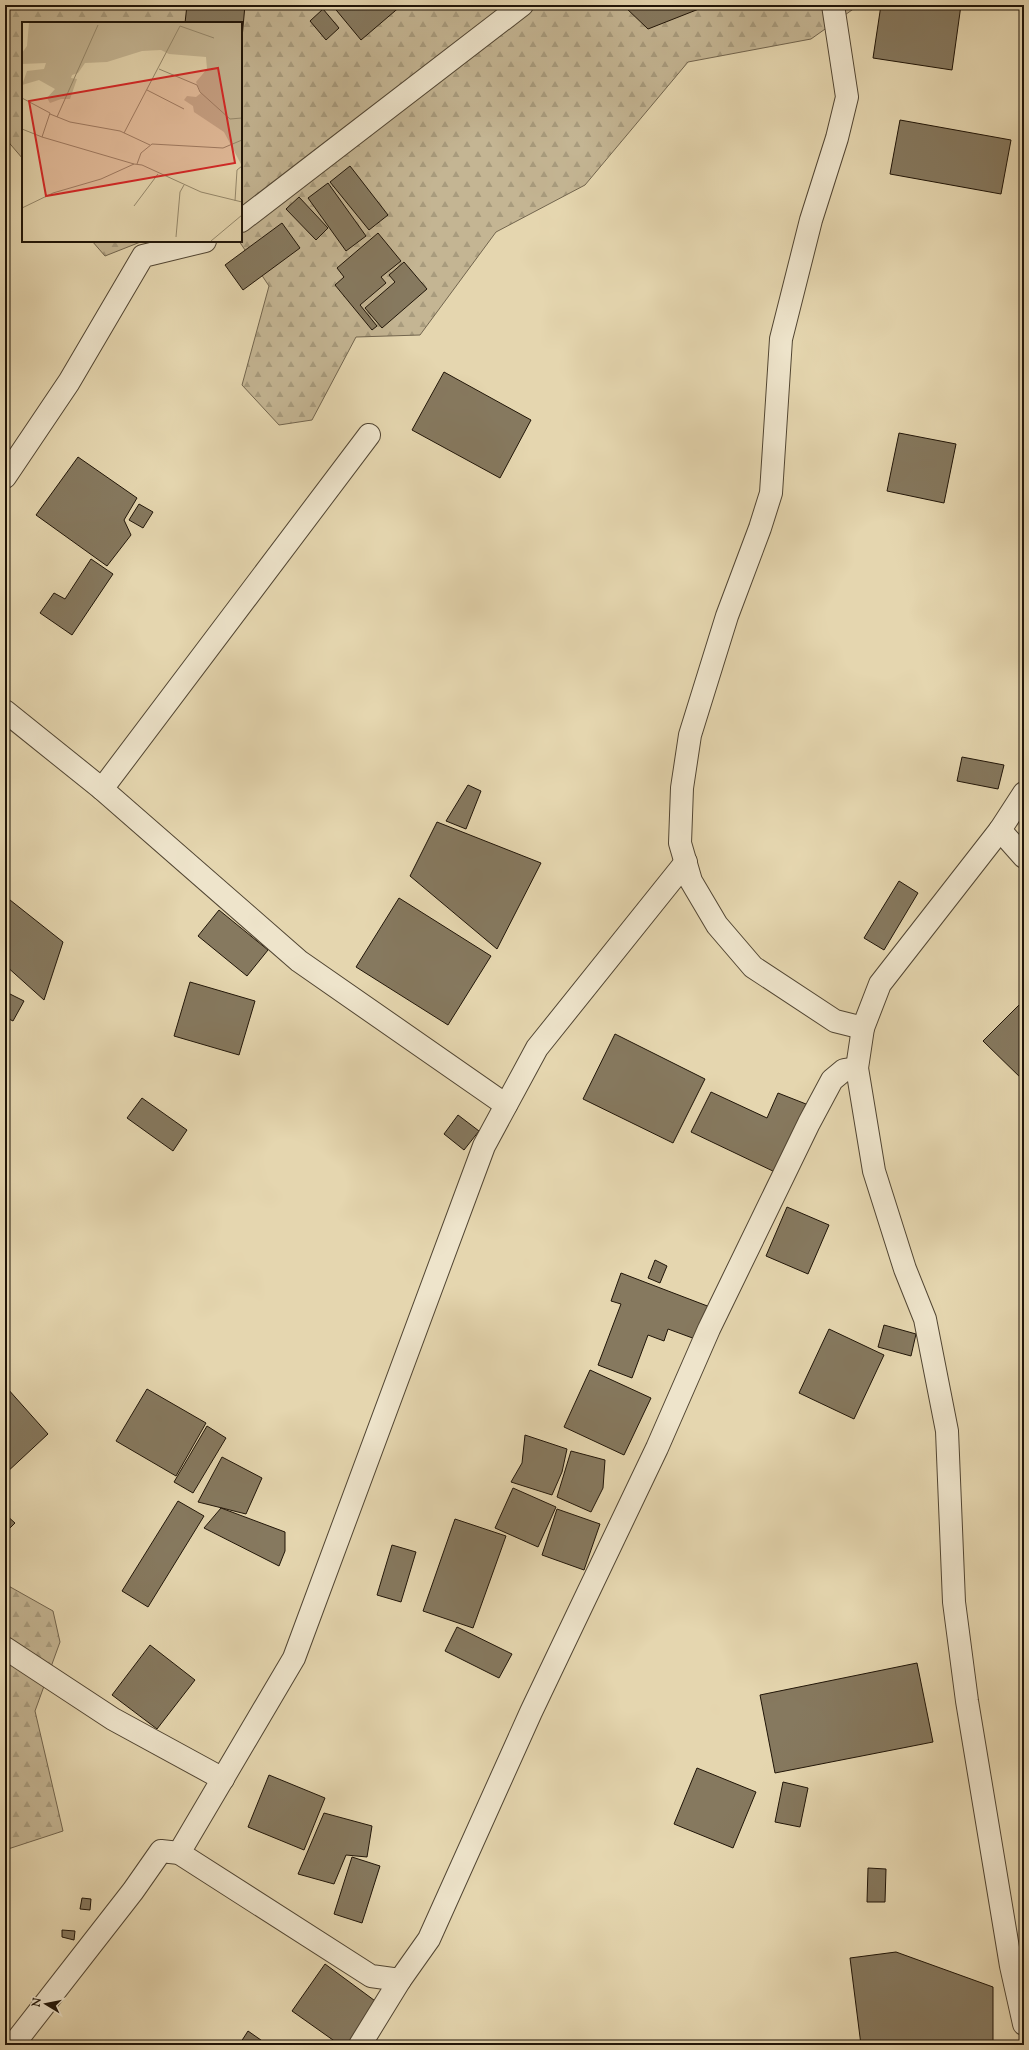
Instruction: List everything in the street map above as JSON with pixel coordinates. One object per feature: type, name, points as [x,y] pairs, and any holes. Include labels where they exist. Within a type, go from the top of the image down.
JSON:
[{"type":"street","points":[[242,220],[522,5]]},
{"type":"street","points":[[833,5],[847,97],[837,138],[811,220],[781,339],[771,493],[760,528],[727,616],[690,735],[682,788],[680,842],[691,881],[717,926],[753,967],[835,1021],[863,1028]]},
{"type":"street","points":[[5,477],[69,382],[144,256],[201,242]]},
{"type":"street","points":[[102,788],[369,435]]},
{"type":"street","points":[[5,711],[102,788],[299,961],[506,1105]]},
{"type":"street","points":[[1024,794],[1000,830],[880,984],[863,1028],[857,1068],[874,1171],[905,1269],[925,1319],[947,1431],[954,1602],[965,1686],[1011,1966],[1024,2024]]},
{"type":"street","points":[[1000,830],[1024,857]]},
{"type":"street","points":[[179,1853],[294,1658],[484,1146],[537,1048],[686,862]]},
{"type":"street","points":[[360,2045],[400,1980],[429,1939],[531,1712],[657,1448],[709,1329],[809,1123],[832,1080],[844,1070],[857,1068]]},
{"type":"street","points":[[5,1648],[113,1719],[223,1778]]},
{"type":"street","points":[[13,2045],[133,1892],[161,1851],[179,1853],[371,1976],[400,1980]]},
{"type":"green space","points":[[5,5],[859,5],[811,39],[688,62],[585,185],[496,232],[420,335],[356,337],[312,420],[279,425],[242,385],[269,286],[240,242],[242,242],[242,22],[22,22],[22,158],[5,138]]},
{"type":"green space","points":[[93,242],[140,242],[105,256]]},
{"type":"green space","points":[[5,1584],[53,1611],[60,1642],[35,1711],[63,1831],[5,1850]]},
{"type":"building","points":[[187,5],[245,5],[242,38],[242,22],[185,22]]},
{"type":"building","points":[[332,5],[402,5],[361,40]]},
{"type":"building","points":[[709,5],[648,29],[624,6]]},
{"type":"building","points":[[881,5],[961,5],[952,70],[873,58]]},
{"type":"building","points":[[323,9],[339,28],[326,40],[310,21]]},
{"type":"building","points":[[900,120],[1011,140],[1001,194],[890,174]]},
{"type":"building","points":[[350,166],[388,215],[369,230],[330,182]]},
{"type":"building","points":[[328,183],[366,236],[346,251],[308,198]]},
{"type":"building","points":[[299,197],[328,228],[316,240],[286,209]]},
{"type":"building","points":[[282,223],[300,248],[243,290],[225,265]]},
{"type":"building","points":[[378,233],[401,261],[381,277],[386,283],[360,305],[377,326],[372,330],[335,285],[344,277],[337,268]]},
{"type":"building","points":[[404,262],[427,289],[382,328],[365,308],[395,282],[389,275]]},
{"type":"building","points":[[444,372],[531,420],[500,478],[412,430]]},
{"type":"building","points":[[899,433],[956,444],[944,503],[887,491]]},
{"type":"building","points":[[78,457],[137,498],[124,520],[131,535],[107,566],[36,515]]},
{"type":"building","points":[[139,504],[153,512],[143,528],[129,520]]},
{"type":"building","points":[[91,559],[113,574],[72,635],[40,613],[54,593],[65,599]]},
{"type":"building","points":[[962,757],[1004,765],[998,789],[957,781]]},
{"type":"building","points":[[468,785],[481,791],[466,829],[446,821]]},
{"type":"building","points":[[437,822],[541,863],[497,949],[410,876]]},
{"type":"building","points":[[899,881],[918,893],[884,950],[864,938]]},
{"type":"building","points":[[5,896],[63,942],[44,1000],[5,965]]},
{"type":"building","points":[[399,898],[491,956],[448,1025],[356,967]]},
{"type":"building","points":[[219,910],[268,950],[247,976],[198,936]]},
{"type":"building","points":[[190,982],[255,1001],[239,1055],[174,1036]]},
{"type":"building","points":[[8,993],[24,1001],[13,1021],[5,1017],[5,998]]},
{"type":"building","points":[[1024,1000],[1024,1081],[983,1041]]},
{"type":"building","points":[[615,1034],[705,1079],[673,1143],[583,1099]]},
{"type":"building","points":[[711,1092],[767,1118],[778,1093],[806,1104],[777,1173],[691,1132]]},
{"type":"building","points":[[142,1098],[187,1130],[173,1151],[127,1118]]},
{"type":"building","points":[[458,1115],[479,1131],[464,1150],[444,1134]]},
{"type":"building","points":[[787,1207],[829,1225],[808,1274],[766,1256]]},
{"type":"building","points":[[655,1260],[667,1266],[660,1283],[648,1278]]},
{"type":"building","points":[[621,1273],[710,1307],[698,1340],[668,1329],[664,1341],[648,1335],[632,1378],[598,1365],[621,1304],[611,1301]]},
{"type":"building","points":[[884,1325],[916,1334],[911,1356],[878,1347]]},
{"type":"building","points":[[829,1329],[884,1355],[854,1419],[799,1393]]},
{"type":"building","points":[[590,1370],[651,1398],[624,1455],[564,1427]]},
{"type":"building","points":[[7,1388],[48,1434],[5,1474],[5,1390]]},
{"type":"building","points":[[147,1389],[206,1423],[176,1476],[116,1441]]},
{"type":"building","points":[[207,1426],[226,1438],[193,1493],[174,1482]]},
{"type":"building","points":[[525,1435],[567,1449],[562,1472],[552,1495],[511,1482],[522,1463]]},
{"type":"building","points":[[571,1451],[605,1460],[603,1488],[591,1512],[557,1497]]},
{"type":"building","points":[[222,1457],[262,1478],[246,1514],[198,1502]]},
{"type":"building","points":[[513,1488],[556,1507],[538,1547],[495,1528]]},
{"type":"building","points":[[178,1501],[204,1516],[148,1607],[122,1591]]},
{"type":"building","points":[[221,1508],[285,1532],[285,1551],[279,1566],[204,1528]]},
{"type":"building","points":[[557,1509],[600,1524],[584,1570],[542,1555]]},
{"type":"building","points":[[5,1514],[15,1523],[5,1533]]},
{"type":"building","points":[[455,1519],[506,1536],[473,1628],[423,1611]]},
{"type":"building","points":[[392,1545],[416,1552],[401,1602],[377,1595]]},
{"type":"building","points":[[457,1627],[512,1654],[499,1678],[445,1651]]},
{"type":"building","points":[[150,1645],[195,1680],[157,1729],[112,1695]]},
{"type":"building","points":[[917,1663],[933,1742],[775,1773],[760,1695]]},
{"type":"building","points":[[697,1768],[756,1792],[733,1848],[674,1824]]},
{"type":"building","points":[[269,1775],[325,1798],[304,1850],[248,1827]]},
{"type":"building","points":[[783,1782],[808,1788],[800,1827],[775,1822]]},
{"type":"building","points":[[324,1813],[372,1826],[367,1857],[346,1855],[334,1884],[298,1874]]},
{"type":"building","points":[[352,1857],[380,1866],[362,1923],[334,1914]]},
{"type":"building","points":[[868,1868],[886,1869],[885,1902],[867,1902]]},
{"type":"building","points":[[82,1898],[91,1899],[90,1910],[80,1909]]},
{"type":"building","points":[[62,1930],[75,1931],[74,1940],[62,1937]]},
{"type":"building","points":[[896,1952],[993,1987],[993,2042],[967,2045],[861,2045],[850,1958]]},
{"type":"building","points":[[325,1964],[382,2006],[354,2045],[340,2045],[292,2011]]},
{"type":"building","points":[[248,2031],[268,2045],[239,2045]]}]
